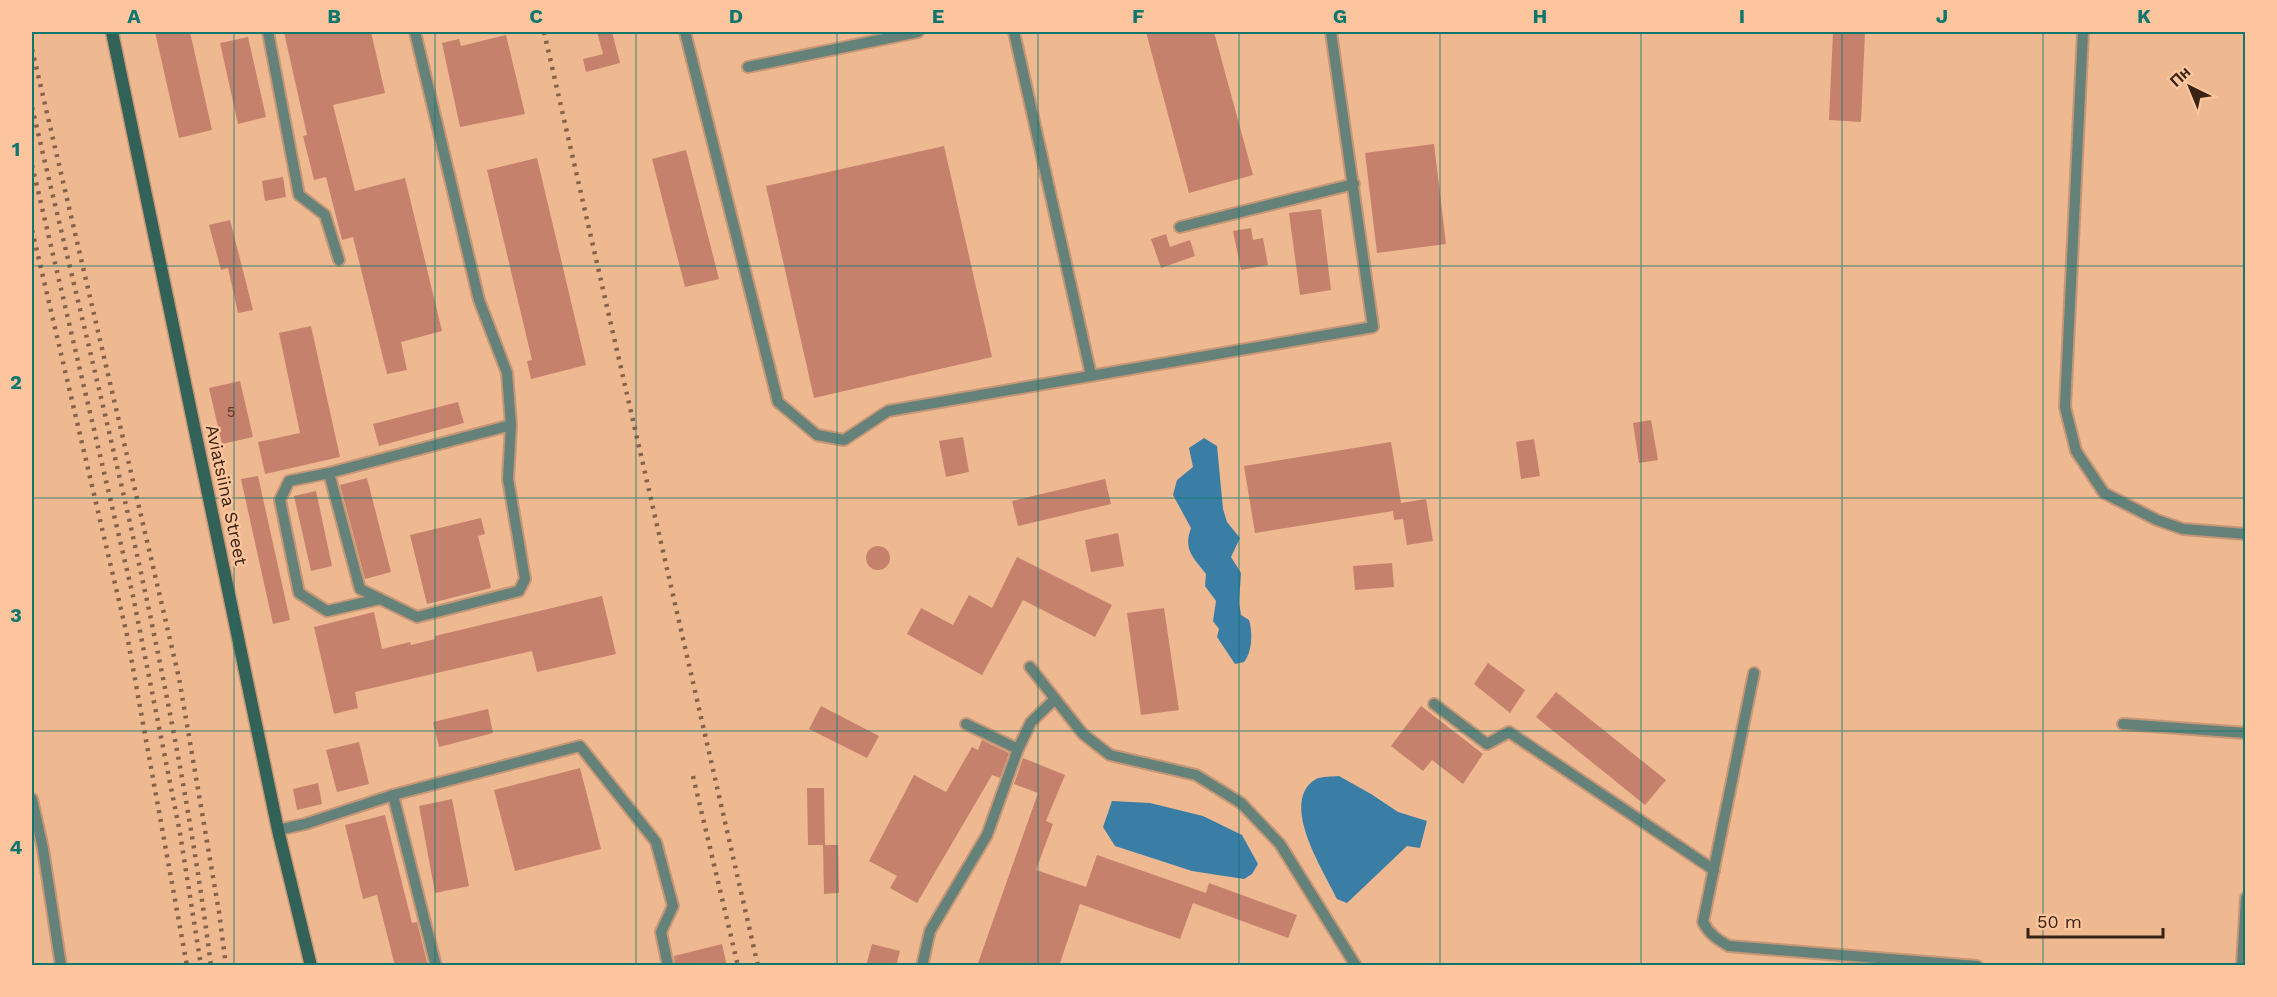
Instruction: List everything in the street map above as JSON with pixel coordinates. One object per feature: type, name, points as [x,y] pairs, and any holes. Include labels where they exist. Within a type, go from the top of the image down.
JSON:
[{"type":"street","name":"Aviatsiina Street","points":[[112,32],[278,830],[311,966]]},
{"type":"lane","points":[[268,32],[299,195],[325,215],[339,260]]},
{"type":"lane","points":[[329,473],[360,590],[417,617],[519,591],[525,579],[508,479],[511,425],[507,373],[479,300],[415,32]]},
{"type":"lane","points":[[685,32],[778,402],[817,435],[844,440],[888,411],[1373,327],[1331,32]]},
{"type":"lane","points":[[748,68],[918,32]]},
{"type":"lane","points":[[1014,32],[1091,375]]},
{"type":"lane","points":[[2083,32],[2065,407],[2076,451],[2104,493],[2157,520],[2183,529],[2246,534]]},
{"type":"lane","points":[[1180,227],[1354,184]]},
{"type":"lane","points":[[380,599],[327,611],[299,593],[280,500],[289,481],[329,473],[511,425]]},
{"type":"lane","points":[[1030,667],[1083,734],[1110,755],[1197,775],[1241,803],[1280,844],[1356,966]]},
{"type":"lane","points":[[1754,673],[1703,922],[1707,931],[1730,946],[1977,966]]},
{"type":"lane","points":[[922,966],[930,931],[987,835],[1018,749],[1031,722],[1055,699]]},
{"type":"lane","points":[[1434,704],[1487,744],[1509,732],[1714,870]]},
{"type":"lane","points":[[966,724],[1018,749]]},
{"type":"lane","points":[[2123,724],[2246,733]]},
{"type":"lane","points":[[278,830],[304,824],[393,795],[580,746],[656,842],[673,906],[661,932],[668,966]]},
{"type":"lane","points":[[393,795],[436,966]]},
{"type":"lane","points":[[32,799],[43,849],[61,966]]},
{"type":"lane","points":[[2242,966],[2246,898]]},
{"type":"water","points":[[1204,438],[1217,446],[1223,509],[1227,522],[1240,538],[1231,557],[1241,573],[1239,602],[1241,615],[1249,620],[1251,636],[1247,658],[1244,662],[1235,664],[1217,637],[1219,629],[1213,621],[1216,601],[1205,586],[1206,574],[1193,558],[1188,542],[1191,528],[1173,495],[1177,480],[1193,467],[1189,448]]},
{"type":"water","points":[[1339,776],[1398,812],[1427,821],[1420,848],[1407,846],[1347,903],[1337,899],[1315,855],[1307,837],[1301,804],[1305,790],[1316,779]]},
{"type":"water","points":[[1112,801],[1150,803],[1203,816],[1242,835],[1258,864],[1252,874],[1244,879],[1192,871],[1115,846],[1103,827]]},
{"type":"building","points":[[155,32],[190,32],[212,130],[179,138]]},
{"type":"building","points":[[284,32],[371,32],[385,93],[333,105],[355,191],[405,178],[442,331],[401,342],[407,370],[387,374],[353,237],[342,240],[326,177],[314,180],[303,136],[307,135]]},
{"type":"building","points":[[597,32],[612,32],[620,63],[586,72],[583,59],[603,54]]},
{"type":"building","points":[[1146,32],[1214,32],[1253,175],[1189,193]]},
{"type":"building","points":[[1833,32],[1865,32],[1861,122],[1829,120]]},
{"type":"building","points":[[506,35],[525,114],[460,127],[442,43],[459,39],[461,46]]},
{"type":"building","points":[[248,37],[266,117],[238,124],[220,43]]},
{"type":"building","points":[[1434,144],[1446,244],[1377,253],[1365,153]]},
{"type":"building","points":[[944,146],[992,357],[814,398],[766,186]]},
{"type":"building","points":[[686,150],[719,279],[685,287],[652,159]]},
{"type":"building","points":[[537,158],[586,365],[531,379],[527,361],[532,360],[487,170]]},
{"type":"building","points":[[283,177],[286,197],[265,201],[262,181]]},
{"type":"building","points":[[1321,209],[1331,290],[1300,295],[1289,213]]},
{"type":"building","points":[[230,220],[253,310],[238,313],[228,268],[221,270],[209,225]]},
{"type":"building","points":[[1251,228],[1253,240],[1263,238],[1268,265],[1241,270],[1233,231]]},
{"type":"building","points":[[1166,234],[1170,247],[1190,240],[1195,256],[1161,268],[1151,239]]},
{"type":"building","points":[[311,326],[340,457],[265,474],[258,442],[300,433],[279,333]]},
{"type":"building","points":[[240,381],[253,437],[222,444],[209,388]]},
{"type":"building","points":[[458,402],[464,423],[379,446],[373,424]]},
{"type":"building","points":[[1651,420],[1658,460],[1639,463],[1633,423]]},
{"type":"building","points":[[963,437],[969,472],[946,477],[939,441]]},
{"type":"building","points":[[1534,439],[1540,476],[1521,479],[1516,442]]},
{"type":"building","points":[[1391,442],[1401,503],[1426,499],[1433,541],[1407,545],[1403,519],[1394,520],[1393,511],[1255,533],[1244,466]]},
{"type":"building","points":[[258,476],[290,620],[273,624],[241,479]]},
{"type":"building","points":[[367,478],[391,572],[365,579],[340,485]]},
{"type":"building","points":[[1105,479],[1111,504],[1018,526],[1012,501]]},
{"type":"building","points":[[316,491],[332,566],[311,571],[294,496]]},
{"type":"building","points":[[481,518],[485,534],[478,536],[491,588],[427,604],[410,535]]},
{"type":"building","points":[[1118,533],[1124,566],[1091,572],[1085,540]]},
{"type":"building","points":[[878,546],[887,549],[890,558],[887,567],[878,570],[869,567],[866,558],[869,549]]},
{"type":"building","points":[[1017,557],[1112,605],[1095,637],[1023,600],[982,675],[907,634],[921,608],[953,625],[969,595],[992,608]]},
{"type":"building","points":[[1392,563],[1394,587],[1355,590],[1353,566]]},
{"type":"building","points":[[602,596],[616,654],[537,672],[532,651],[355,692],[358,708],[334,714],[314,627],[374,612],[382,649],[410,642],[411,645],[435,639],[435,636]]},
{"type":"building","points":[[1164,608],[1179,710],[1141,715],[1127,613]]},
{"type":"building","points":[[1488,663],[1525,690],[1510,713],[1474,684]]},
{"type":"building","points":[[1556,692],[1666,780],[1645,805],[1536,717]]},
{"type":"building","points":[[821,706],[879,736],[867,758],[809,729]]},
{"type":"building","points":[[1421,706],[1483,754],[1463,784],[1432,760],[1423,771],[1391,746]]},
{"type":"building","points":[[488,709],[493,733],[439,747],[433,722]]},
{"type":"building","points":[[982,740],[1009,753],[1000,778],[992,775],[917,903],[890,888],[897,876],[869,861],[914,775],[946,792],[972,747],[978,750]]},
{"type":"building","points":[[359,742],[369,784],[337,792],[326,750]]},
{"type":"building","points":[[1023,758],[1065,775],[1046,821],[1053,824],[1036,870],[1086,887],[1097,855],[1206,893],[1209,883],[1297,915],[1288,938],[1193,903],[1180,939],[1080,904],[1059,966],[977,966],[1038,793],[1014,784]]},
{"type":"building","points":[[580,768],[601,849],[515,871],[494,790]]},
{"type":"building","points":[[318,783],[322,804],[297,810],[293,789]]},
{"type":"building","points":[[807,788],[824,788],[825,845],[838,845],[839,893],[824,894],[823,845],[808,845]]},
{"type":"building","points":[[452,799],[469,886],[435,893],[419,806]]},
{"type":"building","points":[[385,815],[412,923],[417,922],[428,966],[395,966],[377,895],[363,899],[345,825]]},
{"type":"building","points":[[722,944],[727,966],[675,966],[674,956]]},
{"type":"building","points":[[872,944],[900,951],[896,966],[866,966]]},
{"type":"railway","points":[[544,32],[758,966]]},
{"type":"railway","points":[[32,49],[179,678],[226,966]]},
{"type":"railway","points":[[32,107],[156,641],[177,749],[211,966]]},
{"type":"railway","points":[[32,165],[133,596],[180,833],[201,966]]},
{"type":"railway","points":[[32,230],[127,635],[187,966]]},
{"type":"railway","points":[[693,776],[738,966]]}]
